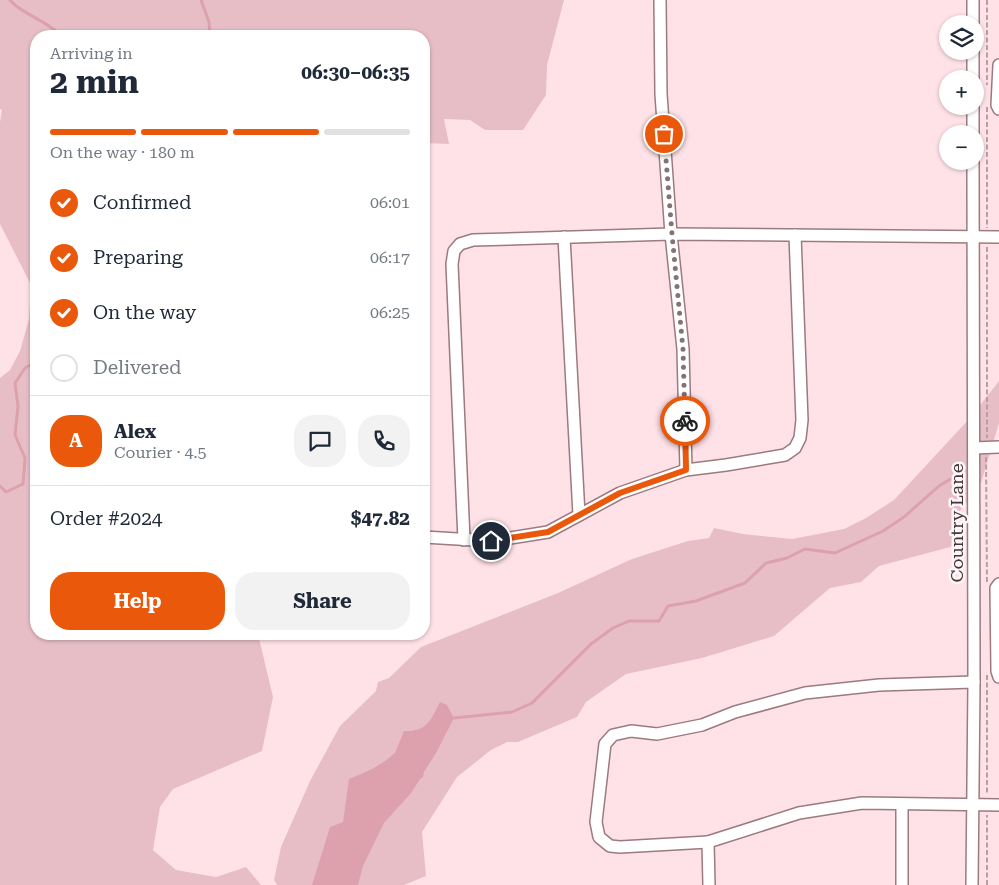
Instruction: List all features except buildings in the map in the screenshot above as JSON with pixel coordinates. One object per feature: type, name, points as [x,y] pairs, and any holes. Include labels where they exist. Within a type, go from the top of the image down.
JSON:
[{"type":"street","points":[[660,0],[661,94],[683,349],[686,470]]},
{"type":"street","points":[[973,0],[973,15]]},
{"type":"street","points":[[999,65],[997,105],[999,109]]},
{"type":"street","name":"Country Lane","points":[[972,885],[974,682],[973,170]]},
{"type":"street","points":[[464,540],[452,264],[454,251],[460,244],[473,240],[672,234],[999,237]]},
{"type":"street","points":[[430,537],[491,541],[548,532],[620,493],[686,470],[726,466],[785,455],[795,448],[800,438],[802,420],[795,235]]},
{"type":"street","points":[[564,236],[579,515]]},
{"type":"street","points":[[974,448],[999,447]]},
{"type":"street","points":[[999,584],[996,588],[996,671],[999,677]]},
{"type":"street","points":[[974,682],[879,685],[804,693],[735,712],[702,725],[657,734],[631,731],[613,735],[605,744],[596,822],[599,837],[610,846],[620,847],[708,842],[799,813],[862,803],[999,805]]},
{"type":"street","points":[[902,804],[902,885]]},
{"type":"street","points":[[708,842],[709,885]]},
{"type":"path","points":[[987,0],[987,90]]},
{"type":"path","points":[[987,99],[987,229]]},
{"type":"path","points":[[987,248],[987,436]]},
{"type":"path","points":[[987,815],[987,885]]},
{"type":"shaded area","points":[[0,0],[564,0],[547,65],[546,95],[523,130],[485,130],[470,120],[444,119],[449,144],[430,143],[430,30],[30,30],[30,283],[0,224],[0,122],[2,110],[0,109]]},
{"type":"shaded area","points":[[30,302],[30,640],[259,640],[273,697],[262,751],[173,789],[160,807],[153,850],[176,870],[216,877],[246,867],[261,885],[0,885],[0,378],[10,370],[20,351],[29,319]]},
{"type":"shaded area","points":[[999,381],[999,423],[981,483],[953,520],[954,546],[879,566],[861,582],[830,588],[774,636],[702,658],[626,674],[586,702],[577,717],[518,742],[507,742],[491,750],[457,777],[422,832],[426,876],[404,885],[277,885],[274,880],[281,847],[310,781],[340,726],[376,691],[378,682],[389,678],[421,647],[558,593],[632,559],[688,541],[709,538],[714,528],[743,534],[792,539],[844,529],[866,518],[894,500],[970,418]]},
{"type":"shaded area","points":[[440,702],[447,705],[454,718],[423,777],[384,823],[363,866],[358,885],[312,885],[330,827],[343,822],[349,779],[390,758],[395,753],[404,731],[412,731],[427,724]]},
{"type":"waterway","points":[[10,0],[21,10],[55,30]]},
{"type":"waterway","points":[[201,0],[209,22],[210,30]]},
{"type":"waterway","points":[[0,486],[6,492],[23,484],[25,458],[15,435],[18,406],[15,383],[25,368],[30,365]]},
{"type":"waterway","points":[[454,718],[512,712],[532,703],[591,644],[613,628],[629,621],[659,621],[668,606],[696,601],[745,583],[766,563],[787,558],[805,549],[835,553],[883,531],[904,517],[939,486],[959,474]]},
{"type":"way so far","points":[[664,134],[683,349],[685,421]]},
{"type":"route","points":[[491,541],[548,532],[620,493],[686,470],[685,421]]}]
